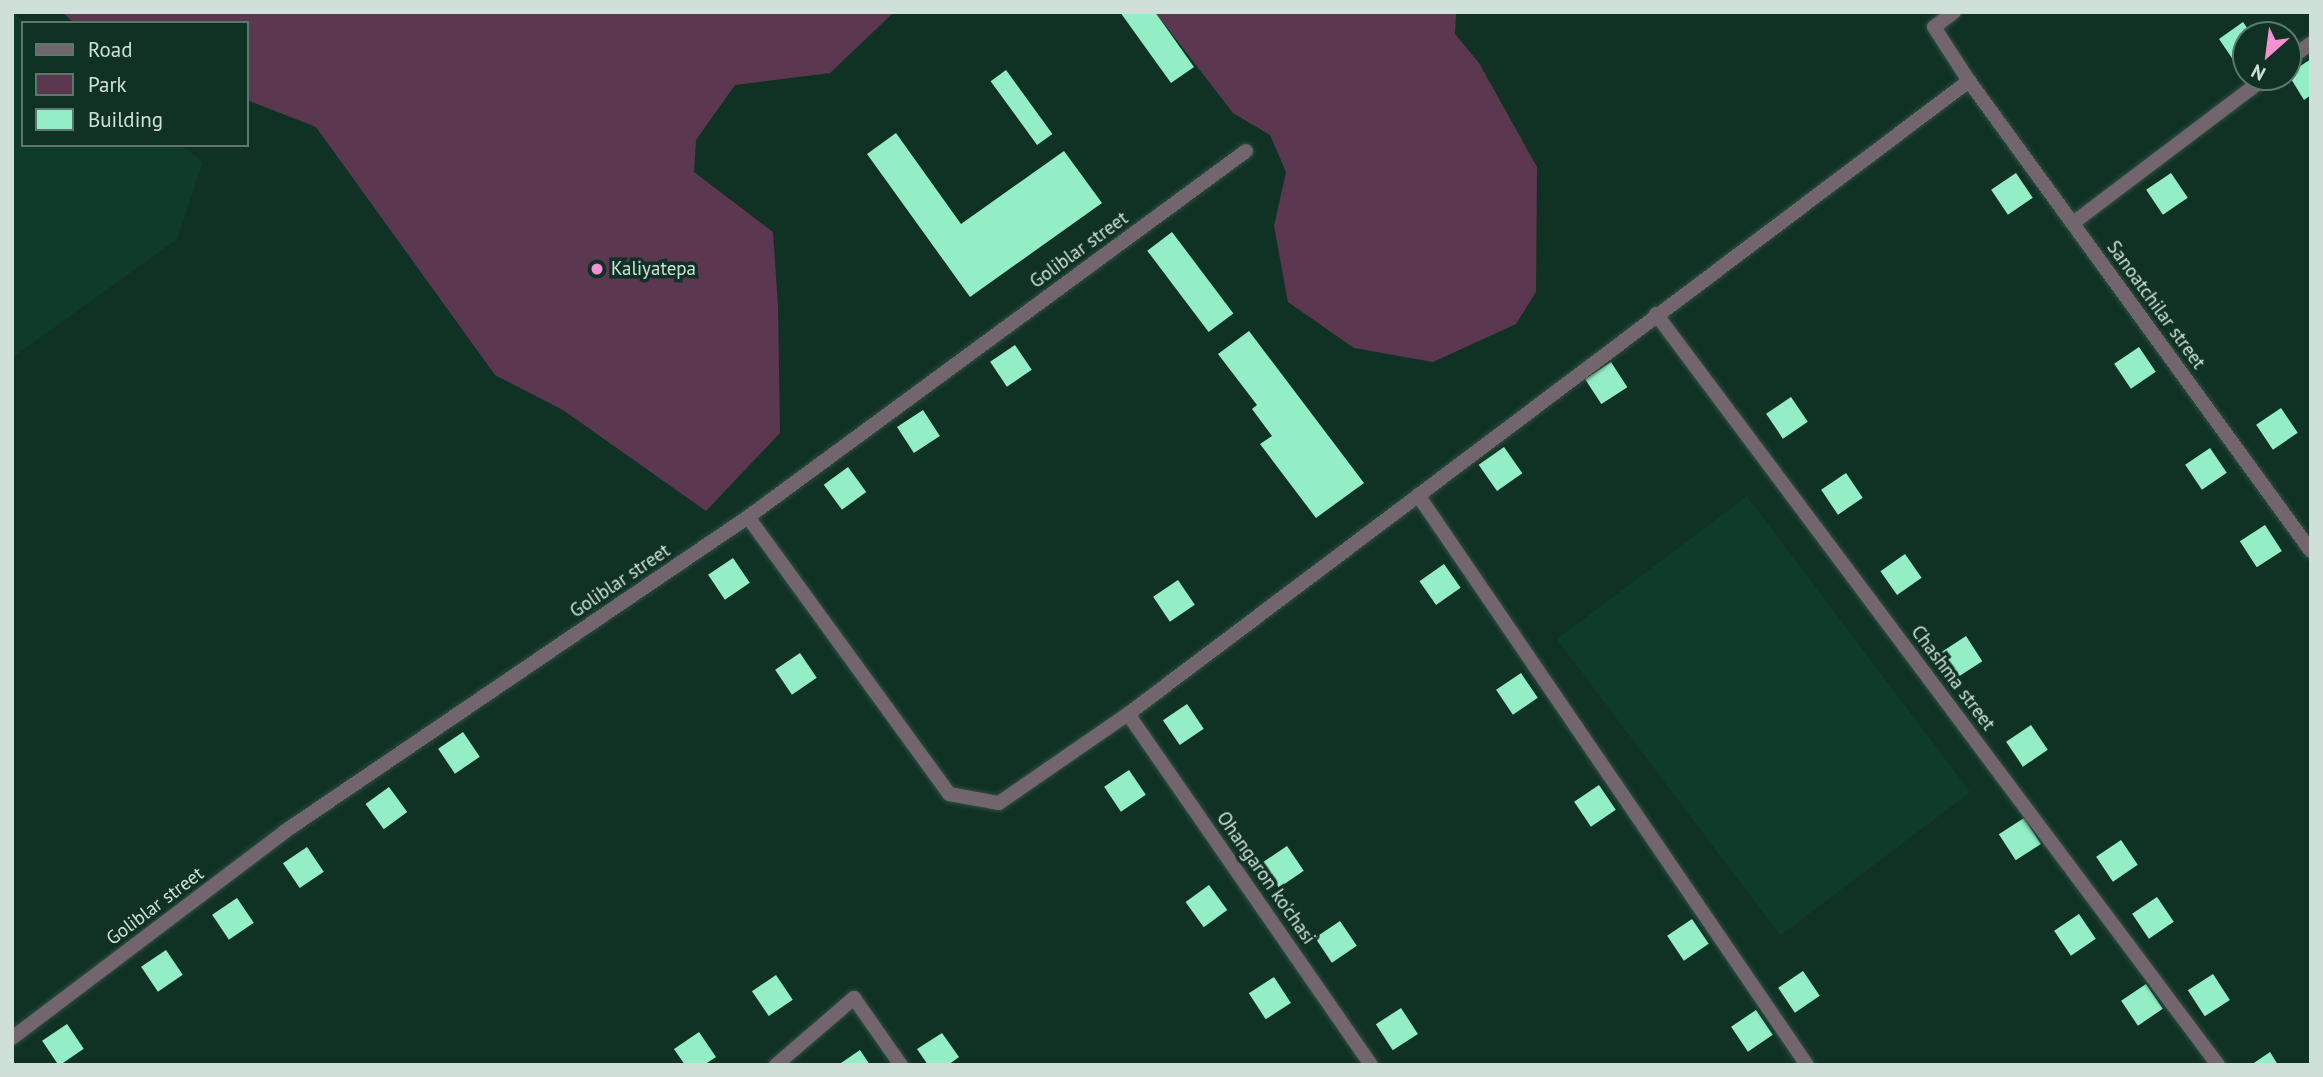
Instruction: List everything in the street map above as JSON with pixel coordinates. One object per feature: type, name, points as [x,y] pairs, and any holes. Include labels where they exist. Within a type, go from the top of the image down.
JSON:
[{"type":"street","name":"Sanoatchilar street","points":[[1954,12],[1934,27],[1969,81],[2311,551]]},
{"type":"street","points":[[748,517],[949,794],[999,803],[1128,714],[1969,81]]},
{"type":"street","points":[[2073,223],[2247,91]]},
{"type":"street","name":"Goliblar street","points":[[12,1038],[284,832],[748,517],[1246,151]]},
{"type":"street","name":"Chashma street","points":[[1656,314],[2218,1065]]},
{"type":"street","points":[[1418,495],[1807,1065]]},
{"type":"street","name":"Ohangaron ko'chasi","points":[[1128,714],[1371,1065]]},
{"type":"street","points":[[776,1065],[854,998],[901,1065]]},
{"type":"shaded area","points":[[12,12],[23,21],[21,21],[21,147],[184,147],[203,162],[177,239],[12,358]]},
{"type":"shaded area","points":[[1747,496],[1970,792],[1780,936],[1557,639]]},
{"type":"green space","name":"Kaliyatepa","points":[[62,12],[894,12],[830,73],[735,85],[696,140],[694,172],[773,232],[778,306],[780,433],[706,511],[563,410],[495,375],[316,127],[248,100],[248,21],[72,21]]},
{"type":"green space","points":[[1155,12],[1456,12],[1455,34],[1479,63],[1537,167],[1536,292],[1516,324],[1433,362],[1354,348],[1288,302],[1274,226],[1286,172],[1270,135],[1233,113]]},
{"type":"building","points":[[1120,12],[1155,12],[1194,67],[1171,83]]},
{"type":"building","points":[[2232,30],[2232,58],[2219,39]]},
{"type":"building","points":[[2311,59],[2311,95],[2304,100],[2298,91],[2302,91],[2302,65]]},
{"type":"building","points":[[1006,70],[1052,134],[1037,145],[991,81]]},
{"type":"building","points":[[896,133],[961,224],[1064,151],[1102,203],[970,297],[867,154]]},
{"type":"building","points":[[2016,173],[2033,198],[2008,215],[1991,190]]},
{"type":"building","points":[[2171,173],[2188,198],[2163,215],[2146,190]]},
{"type":"building","points":[[1172,232],[1233,313],[1209,332],[1147,251]]},
{"type":"building","points":[[1249,331],[1364,483],[1316,518],[1260,444],[1272,436],[1252,409],[1257,405],[1218,354]]},
{"type":"building","points":[[1015,345],[1032,370],[1007,387],[990,362]]},
{"type":"building","points":[[2139,347],[2156,372],[2131,389],[2114,364]]},
{"type":"building","points":[[1611,362],[1627,387],[1601,404],[1585,379]]},
{"type":"building","points":[[1791,397],[1808,422],[1783,439],[1766,414]]},
{"type":"building","points":[[2281,408],[2298,433],[2273,450],[2256,425]]},
{"type":"building","points":[[923,410],[940,436],[914,453],[897,427]]},
{"type":"building","points":[[1504,447],[1522,473],[1497,491],[1479,465]]},
{"type":"building","points":[[2210,448],[2227,473],[2202,490],[2185,465]]},
{"type":"building","points":[[848,467],[866,492],[842,510],[824,485]]},
{"type":"building","points":[[1846,473],[1863,498],[1838,515],[1821,490]]},
{"type":"building","points":[[2265,525],[2282,551],[2257,567],[2240,541]]},
{"type":"building","points":[[1905,554],[1922,578],[1897,595],[1880,571]]},
{"type":"building","points":[[733,558],[750,583],[725,600],[708,575]]},
{"type":"building","points":[[1444,564],[1461,588],[1436,605],[1419,581]]},
{"type":"building","points":[[1178,580],[1195,605],[1170,622],[1153,597]]},
{"type":"building","points":[[1966,636],[1982,661],[1956,678],[1940,653]]},
{"type":"building","points":[[800,653],[817,678],[792,695],[775,670]]},
{"type":"building","points":[[1521,673],[1538,698],[1513,715],[1496,690]]},
{"type":"building","points":[[1187,704],[1204,729],[1180,745],[1163,720]]},
{"type":"building","points":[[2031,725],[2048,750],[2023,767],[2006,742]]},
{"type":"building","points":[[463,732],[480,757],[455,774],[438,749]]},
{"type":"building","points":[[1129,770],[1146,795],[1121,812],[1104,787]]},
{"type":"building","points":[[1599,785],[1616,810],[1591,827],[1574,802]]},
{"type":"building","points":[[389,787],[407,812],[384,829],[366,804]]},
{"type":"building","points":[[2024,818],[2041,844],[2016,860],[1999,834]]},
{"type":"building","points":[[2121,840],[2138,865],[2113,882],[2096,857]]},
{"type":"building","points":[[1287,846],[1304,871],[1279,888],[1262,863]]},
{"type":"building","points":[[307,847],[324,872],[300,888],[283,863]]},
{"type":"building","points":[[1209,885],[1227,910],[1204,927],[1186,902]]},
{"type":"building","points":[[2157,897],[2174,922],[2149,939],[2132,914]]},
{"type":"building","points":[[237,898],[254,923],[229,940],[212,915]]},
{"type":"building","points":[[2079,914],[2096,939],[2071,956],[2054,931]]},
{"type":"building","points":[[1692,919],[1709,944],[1684,961],[1667,936]]},
{"type":"building","points":[[1340,921],[1357,946],[1332,963],[1315,938]]},
{"type":"building","points":[[166,950],[183,975],[158,992],[141,967]]},
{"type":"building","points":[[1803,971],[1820,996],[1795,1013],[1778,988]]},
{"type":"building","points":[[2213,974],[2230,1000],[2205,1016],[2188,990]]},
{"type":"building","points":[[776,975],[793,1000],[769,1016],[752,991]]},
{"type":"building","points":[[1274,977],[1291,1003],[1266,1019],[1249,993]]},
{"type":"building","points":[[2146,984],[2163,1009],[2138,1026],[2121,1001]]},
{"type":"building","points":[[1401,1008],[1418,1034],[1393,1050],[1376,1024]]},
{"type":"building","points":[[1756,1010],[1773,1035],[1748,1052],[1731,1027]]},
{"type":"building","points":[[67,1024],[84,1049],[58,1065],[42,1041]]},
{"type":"building","points":[[699,1032],[716,1057],[704,1065],[685,1065],[674,1049]]},
{"type":"building","points":[[942,1033],[959,1057],[948,1065],[928,1065],[917,1049]]},
{"type":"building","points":[[860,1050],[870,1065],[838,1065]]},
{"type":"building","points":[[2270,1052],[2278,1065],[2251,1065]]},
{"type":"place","name":"Kaliyatepa","points":[[597,269]]}]
